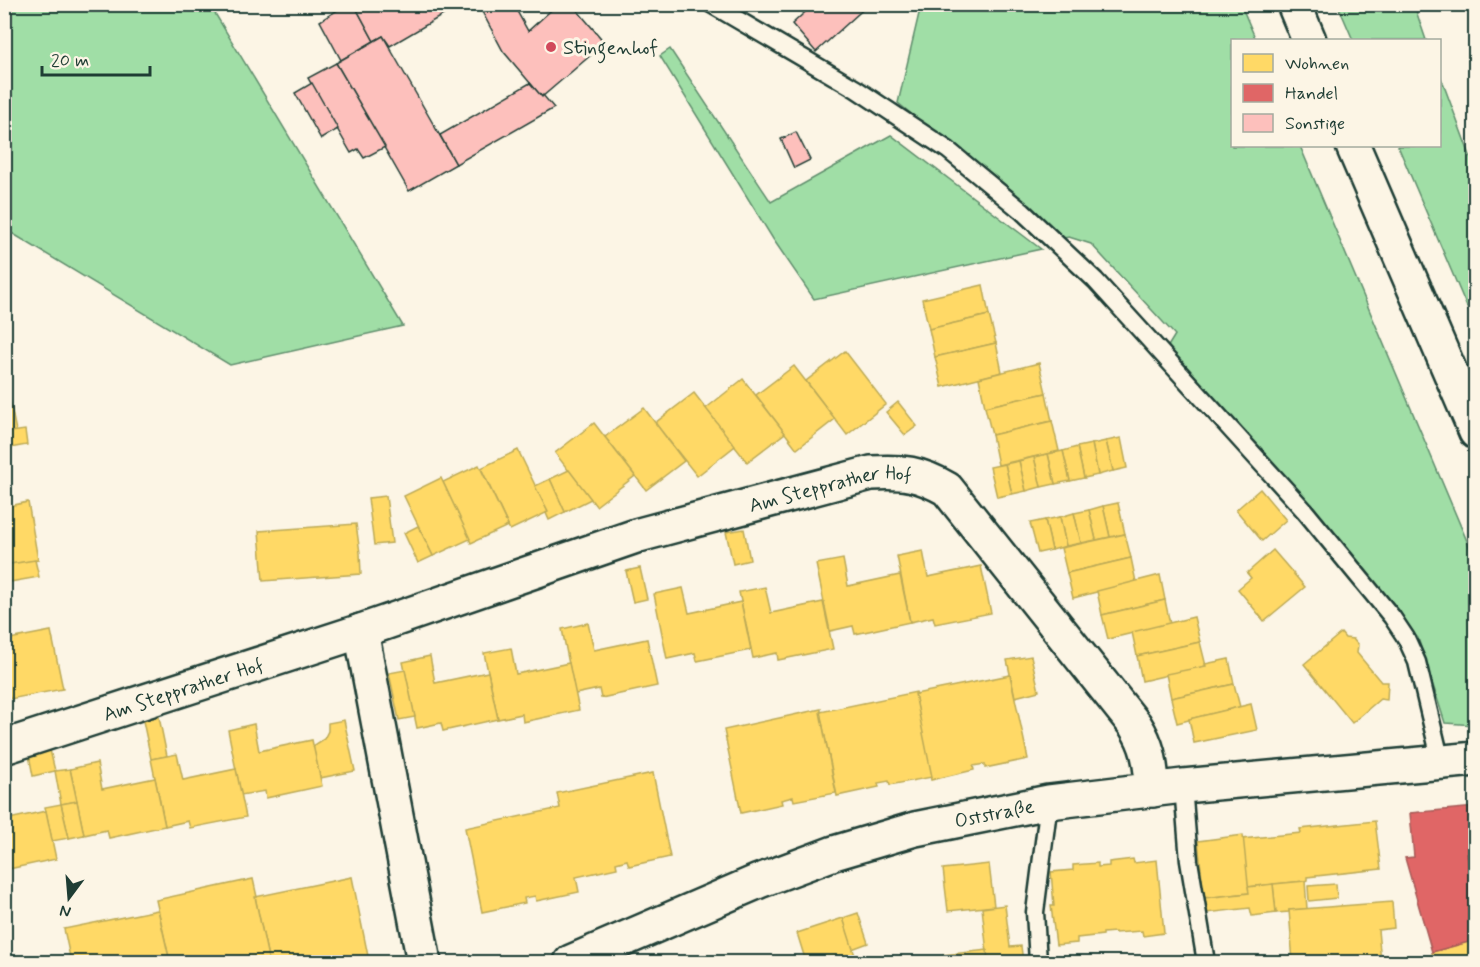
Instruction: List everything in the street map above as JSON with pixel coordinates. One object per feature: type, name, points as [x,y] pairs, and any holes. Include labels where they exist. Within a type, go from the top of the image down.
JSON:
[{"type":"street","points":[[1294,4],[1309,39]]},
{"type":"street","points":[[1353,147],[1476,432]]},
{"type":"street","name":"Am Stepprather Hof","points":[[4,747],[361,631],[639,536],[871,473],[890,472],[929,479],[947,489],[1136,725],[1150,758],[1168,788]]},
{"type":"street","points":[[361,631],[424,963]]},
{"type":"street","name":"Oststraße","points":[[571,963],[759,881],[834,853],[908,831],[1049,802],[1168,788],[1476,759]]},
{"type":"lane","points":[[711,4],[856,89],[948,150],[1023,212],[1103,289],[1304,510],[1392,617],[1406,638],[1417,662],[1441,762]]},
{"type":"lane","points":[[1168,788],[1189,861],[1206,963]]},
{"type":"lane","points":[[1038,963],[1035,912],[1049,802]]},
{"type":"green space","points":[[4,5],[210,5],[403,326],[230,365],[5,229]]},
{"type":"green space","points":[[921,5],[1241,5],[1256,39],[1231,39],[1231,147],[1300,147],[1475,560],[1475,725],[1445,723],[1418,638],[1167,348],[1175,335],[1091,244],[1069,237],[1063,238],[898,103]]},
{"type":"green space","points":[[1338,5],[1414,5],[1426,39],[1353,39]]},
{"type":"green space","points":[[670,49],[771,202],[891,135],[1041,249],[814,299],[773,239],[660,56]]},
{"type":"green space","points":[[1441,78],[1475,169],[1475,326],[1398,147],[1441,147]]},
{"type":"building: Wohnen","points":[[983,285],[989,315],[929,329],[922,299]]},
{"type":"building: Wohnen","points":[[989,315],[996,343],[935,357],[929,329]]},
{"type":"building: Wohnen","points":[[996,343],[1002,372],[942,387],[935,357]]},
{"type":"building: Wohnen","points":[[845,351],[886,404],[847,435],[806,381]]},
{"type":"building: Wohnen","points":[[1039,363],[1046,393],[985,407],[979,378]]},
{"type":"building: Wohnen","points":[[794,366],[835,419],[797,449],[756,395]]},
{"type":"building: Wohnen","points":[[4,372],[16,431],[4,433]]},
{"type":"building: Wohnen","points":[[743,379],[785,433],[747,462],[705,409]]},
{"type":"building: Wohnen","points":[[694,393],[735,446],[697,476],[655,423]]},
{"type":"building: Wohnen","points":[[1046,393],[1052,421],[992,435],[985,407]]},
{"type":"building: Wohnen","points":[[898,402],[917,426],[905,435],[886,412]]},
{"type":"building: Wohnen","points":[[644,408],[684,461],[646,490],[605,437]]},
{"type":"building: Wohnen","points":[[1052,421],[1059,451],[998,465],[992,435]]},
{"type":"building: Wohnen","points":[[594,423],[635,476],[596,506],[555,453]]},
{"type":"building: Wohnen","points":[[25,430],[27,445],[4,449],[4,433]]},
{"type":"building: Wohnen","points":[[1121,438],[1127,468],[1113,471],[1106,441]]},
{"type":"building: Wohnen","points":[[1106,441],[1113,471],[1098,475],[1092,444]]},
{"type":"building: Wohnen","points":[[1092,444],[1098,475],[1084,478],[1077,447]]},
{"type":"building: Wohnen","points":[[1077,447],[1084,478],[1070,481],[1063,451]]},
{"type":"building: Wohnen","points":[[518,450],[548,512],[510,530],[481,468]]},
{"type":"building: Wohnen","points":[[1063,451],[1070,481],[1055,484],[1048,454]]},
{"type":"building: Wohnen","points":[[1048,454],[1055,484],[1041,487],[1034,457]]},
{"type":"building: Wohnen","points":[[1034,457],[1041,487],[1026,491],[1019,461]]},
{"type":"building: Wohnen","points":[[1019,461],[1026,491],[1012,494],[1005,464]]},
{"type":"building: Wohnen","points":[[1005,464],[1012,494],[997,497],[990,467]]},
{"type":"building: Wohnen","points":[[479,465],[508,526],[471,543],[443,482]]},
{"type":"building: Wohnen","points":[[569,470],[591,499],[565,512],[550,479]]},
{"type":"building: Wohnen","points":[[441,478],[470,539],[433,556],[404,496]]},
{"type":"building: Wohnen","points":[[550,479],[565,512],[549,520],[546,513],[548,512],[535,486]]},
{"type":"building: Wohnen","points":[[1260,489],[1286,520],[1262,541],[1236,510]]},
{"type":"building: Wohnen","points":[[386,496],[392,543],[374,545],[368,498]]},
{"type":"building: Wohnen","points":[[28,502],[38,560],[4,565],[4,507]]},
{"type":"building: Wohnen","points":[[1118,503],[1125,534],[1110,537],[1103,506]]},
{"type":"building: Wohnen","points":[[1103,506],[1110,537],[1096,540],[1089,510]]},
{"type":"building: Wohnen","points":[[1089,510],[1096,540],[1081,543],[1074,513]]},
{"type":"building: Wohnen","points":[[1074,513],[1081,543],[1066,546],[1060,517]]},
{"type":"building: Wohnen","points":[[1060,517],[1066,546],[1052,550],[1045,520]]},
{"type":"building: Wohnen","points":[[1045,520],[1052,550],[1038,553],[1030,523]]},
{"type":"building: Wohnen","points":[[356,524],[361,574],[263,581],[259,531]]},
{"type":"building: Wohnen","points":[[418,526],[433,556],[418,563],[404,533]]},
{"type":"building: Wohnen","points":[[744,529],[750,560],[733,564],[726,532]]},
{"type":"building: Wohnen","points":[[1125,534],[1131,558],[1067,573],[1061,548]]},
{"type":"building: Wohnen","points":[[1273,550],[1305,587],[1264,621],[1238,589],[1251,578],[1247,573]]},
{"type":"building: Wohnen","points":[[923,551],[928,577],[981,566],[991,613],[935,624],[933,617],[910,622],[897,556]]},
{"type":"building: Wohnen","points":[[1131,558],[1136,582],[1073,598],[1067,573]]},
{"type":"building: Wohnen","points":[[843,559],[848,586],[900,575],[910,622],[855,634],[853,626],[830,631],[816,564]]},
{"type":"building: Wohnen","points":[[35,560],[39,577],[4,583],[4,565]]},
{"type":"building: Wohnen","points":[[640,568],[647,599],[633,602],[626,571]]},
{"type":"building: Wohnen","points":[[1160,575],[1165,600],[1102,615],[1097,591]]},
{"type":"building: Wohnen","points":[[765,587],[771,613],[823,602],[833,649],[778,660],[777,653],[753,658],[739,592]]},
{"type":"building: Wohnen","points":[[683,588],[689,613],[741,602],[751,650],[697,661],[695,653],[667,659],[654,594]]},
{"type":"building: Wohnen","points":[[1165,600],[1170,624],[1108,639],[1102,615]]},
{"type":"building: Wohnen","points":[[1194,617],[1200,642],[1137,656],[1132,632]]},
{"type":"building: Wohnen","points":[[588,623],[594,650],[647,639],[657,686],[601,698],[599,689],[575,694],[562,629]]},
{"type":"building: Wohnen","points":[[51,631],[63,689],[10,699],[4,674],[4,640]]},
{"type":"building: Wohnen","points":[[1341,633],[1345,638],[1353,639],[1358,645],[1357,653],[1381,682],[1388,682],[1387,700],[1380,699],[1352,723],[1304,664]]},
{"type":"building: Wohnen","points":[[1200,642],[1206,666],[1142,681],[1137,656]]},
{"type":"building: Wohnen","points":[[511,648],[516,674],[569,663],[579,710],[523,722],[522,714],[498,719],[484,653]]},
{"type":"building: Wohnen","points":[[430,656],[435,683],[488,672],[498,719],[443,731],[441,723],[417,728],[403,662]]},
{"type":"building: Wohnen","points":[[1031,656],[1039,691],[1015,697],[1007,660]]},
{"type":"building: Wohnen","points":[[1229,659],[1234,684],[1171,698],[1166,674]]},
{"type":"building: Wohnen","points":[[405,670],[415,717],[399,720],[389,673]]},
{"type":"building: Wohnen","points":[[1010,675],[1028,759],[985,768],[985,764],[973,766],[974,770],[931,780],[915,694]]},
{"type":"building: Wohnen","points":[[1234,684],[1240,707],[1177,723],[1171,698]]},
{"type":"building: Wohnen","points":[[916,692],[932,777],[890,785],[889,781],[878,783],[879,787],[837,796],[820,712]]},
{"type":"building: Wohnen","points":[[1251,704],[1257,730],[1194,743],[1189,719]]},
{"type":"building: Wohnen","points":[[821,709],[836,793],[794,801],[793,797],[781,800],[782,804],[741,813],[724,730]]},
{"type":"building: Wohnen","points":[[159,717],[167,756],[151,759],[143,721]]},
{"type":"building: Wohnen","points":[[344,720],[355,771],[320,778],[313,746],[324,739],[328,731],[328,723]]},
{"type":"building: Wohnen","points":[[254,724],[259,751],[312,740],[322,786],[266,798],[265,791],[241,795],[228,730]]},
{"type":"building: Wohnen","points":[[50,750],[55,771],[33,776],[29,755]]},
{"type":"building: Wohnen","points":[[177,754],[183,780],[236,769],[246,817],[190,828],[188,821],[165,826],[151,759]]},
{"type":"building: Wohnen","points":[[97,763],[102,789],[155,778],[165,826],[109,838],[107,830],[84,835],[70,769]]},
{"type":"building: Wohnen","points":[[70,769],[77,801],[61,804],[55,771]]},
{"type":"building: Wohnen","points":[[653,773],[670,857],[629,866],[627,860],[616,863],[617,868],[576,877],[579,892],[536,901],[535,896],[524,898],[525,903],[482,912],[465,828],[560,808],[557,793]]},
{"type":"building: Wohnen","points":[[77,801],[84,835],[69,838],[61,804]]},
{"type":"building: Wohnen","points":[[61,804],[69,838],[52,841],[45,807]]},
{"type":"building: Wohnen","points":[[46,811],[56,859],[4,870],[4,820]]},
{"type":"building: Wohnen","points":[[1375,821],[1381,869],[1307,877],[1305,881],[1247,887],[1242,839],[1301,833],[1300,829]]},
{"type":"building: Wohnen","points":[[1243,835],[1249,893],[1204,898],[1198,841]]},
{"type":"building: Wohnen","points":[[1133,859],[1134,863],[1157,860],[1164,933],[1143,936],[1142,931],[1103,933],[1103,935],[1077,938],[1077,943],[1056,945],[1051,906],[1054,906],[1051,872],[1073,870],[1073,865],[1098,863],[1098,867],[1109,866],[1109,862]]},
{"type":"building: Wohnen","points":[[989,864],[994,906],[948,911],[943,869]]},
{"type":"building: Wohnen","points":[[352,877],[369,961],[269,962],[255,897]]},
{"type":"building: Wohnen","points":[[253,879],[269,962],[170,962],[156,900]]},
{"type":"building: Wohnen","points":[[1305,881],[1307,909],[1276,913],[1273,884]]},
{"type":"building: Wohnen","points":[[1273,884],[1276,913],[1252,916],[1250,908],[1206,913],[1204,898],[1249,893],[1248,887]]},
{"type":"building: Wohnen","points":[[1336,884],[1337,898],[1309,901],[1308,886]]},
{"type":"building: Wohnen","points":[[1392,902],[1394,928],[1378,930],[1381,962],[1293,962],[1289,910]]},
{"type":"building: Wohnen","points":[[1005,905],[1010,947],[1021,946],[1023,962],[988,962],[982,908]]},
{"type":"building: Wohnen","points":[[158,910],[170,962],[71,962],[64,929]]},
{"type":"building: Wohnen","points":[[858,913],[868,943],[852,949],[843,918]]},
{"type":"building: Wohnen","points":[[843,918],[857,962],[806,962],[797,933]]},
{"type":"building: Wohnen","points":[[1476,940],[1476,962],[1434,962],[1432,952]]},
{"type":"building: Wohnen","points":[[987,950],[988,962],[945,962],[944,955]]},
{"type":"building: Handel","points":[[1476,807],[1476,853],[1467,854],[1476,897],[1476,940],[1432,952],[1405,858],[1414,857],[1410,813]]},
{"type":"building: Sonstige","points":[[347,4],[354,4],[374,41],[341,60],[320,21]]},
{"type":"building: Sonstige","points":[[354,4],[462,4],[390,46],[383,36],[374,41]]},
{"type":"building: Sonstige","name":"Stingenhof","points":[[478,4],[513,4],[528,31],[558,4],[572,4],[605,43],[542,97],[503,51]]},
{"type":"building: Sonstige","points":[[814,4],[869,4],[816,52],[792,24]]},
{"type":"building: Sonstige","points":[[383,36],[456,164],[409,191],[336,63]]},
{"type":"building: Sonstige","points":[[336,63],[385,147],[364,158],[358,149],[351,153],[308,78]]},
{"type":"building: Sonstige","points":[[312,83],[338,129],[321,139],[295,93]]},
{"type":"building: Sonstige","points":[[530,83],[554,108],[456,164],[440,135]]},
{"type":"building: Sonstige","points":[[796,132],[810,160],[794,168],[781,139]]},
{"type":"place","name":"Stingenhof","points":[[551,47]]}]
